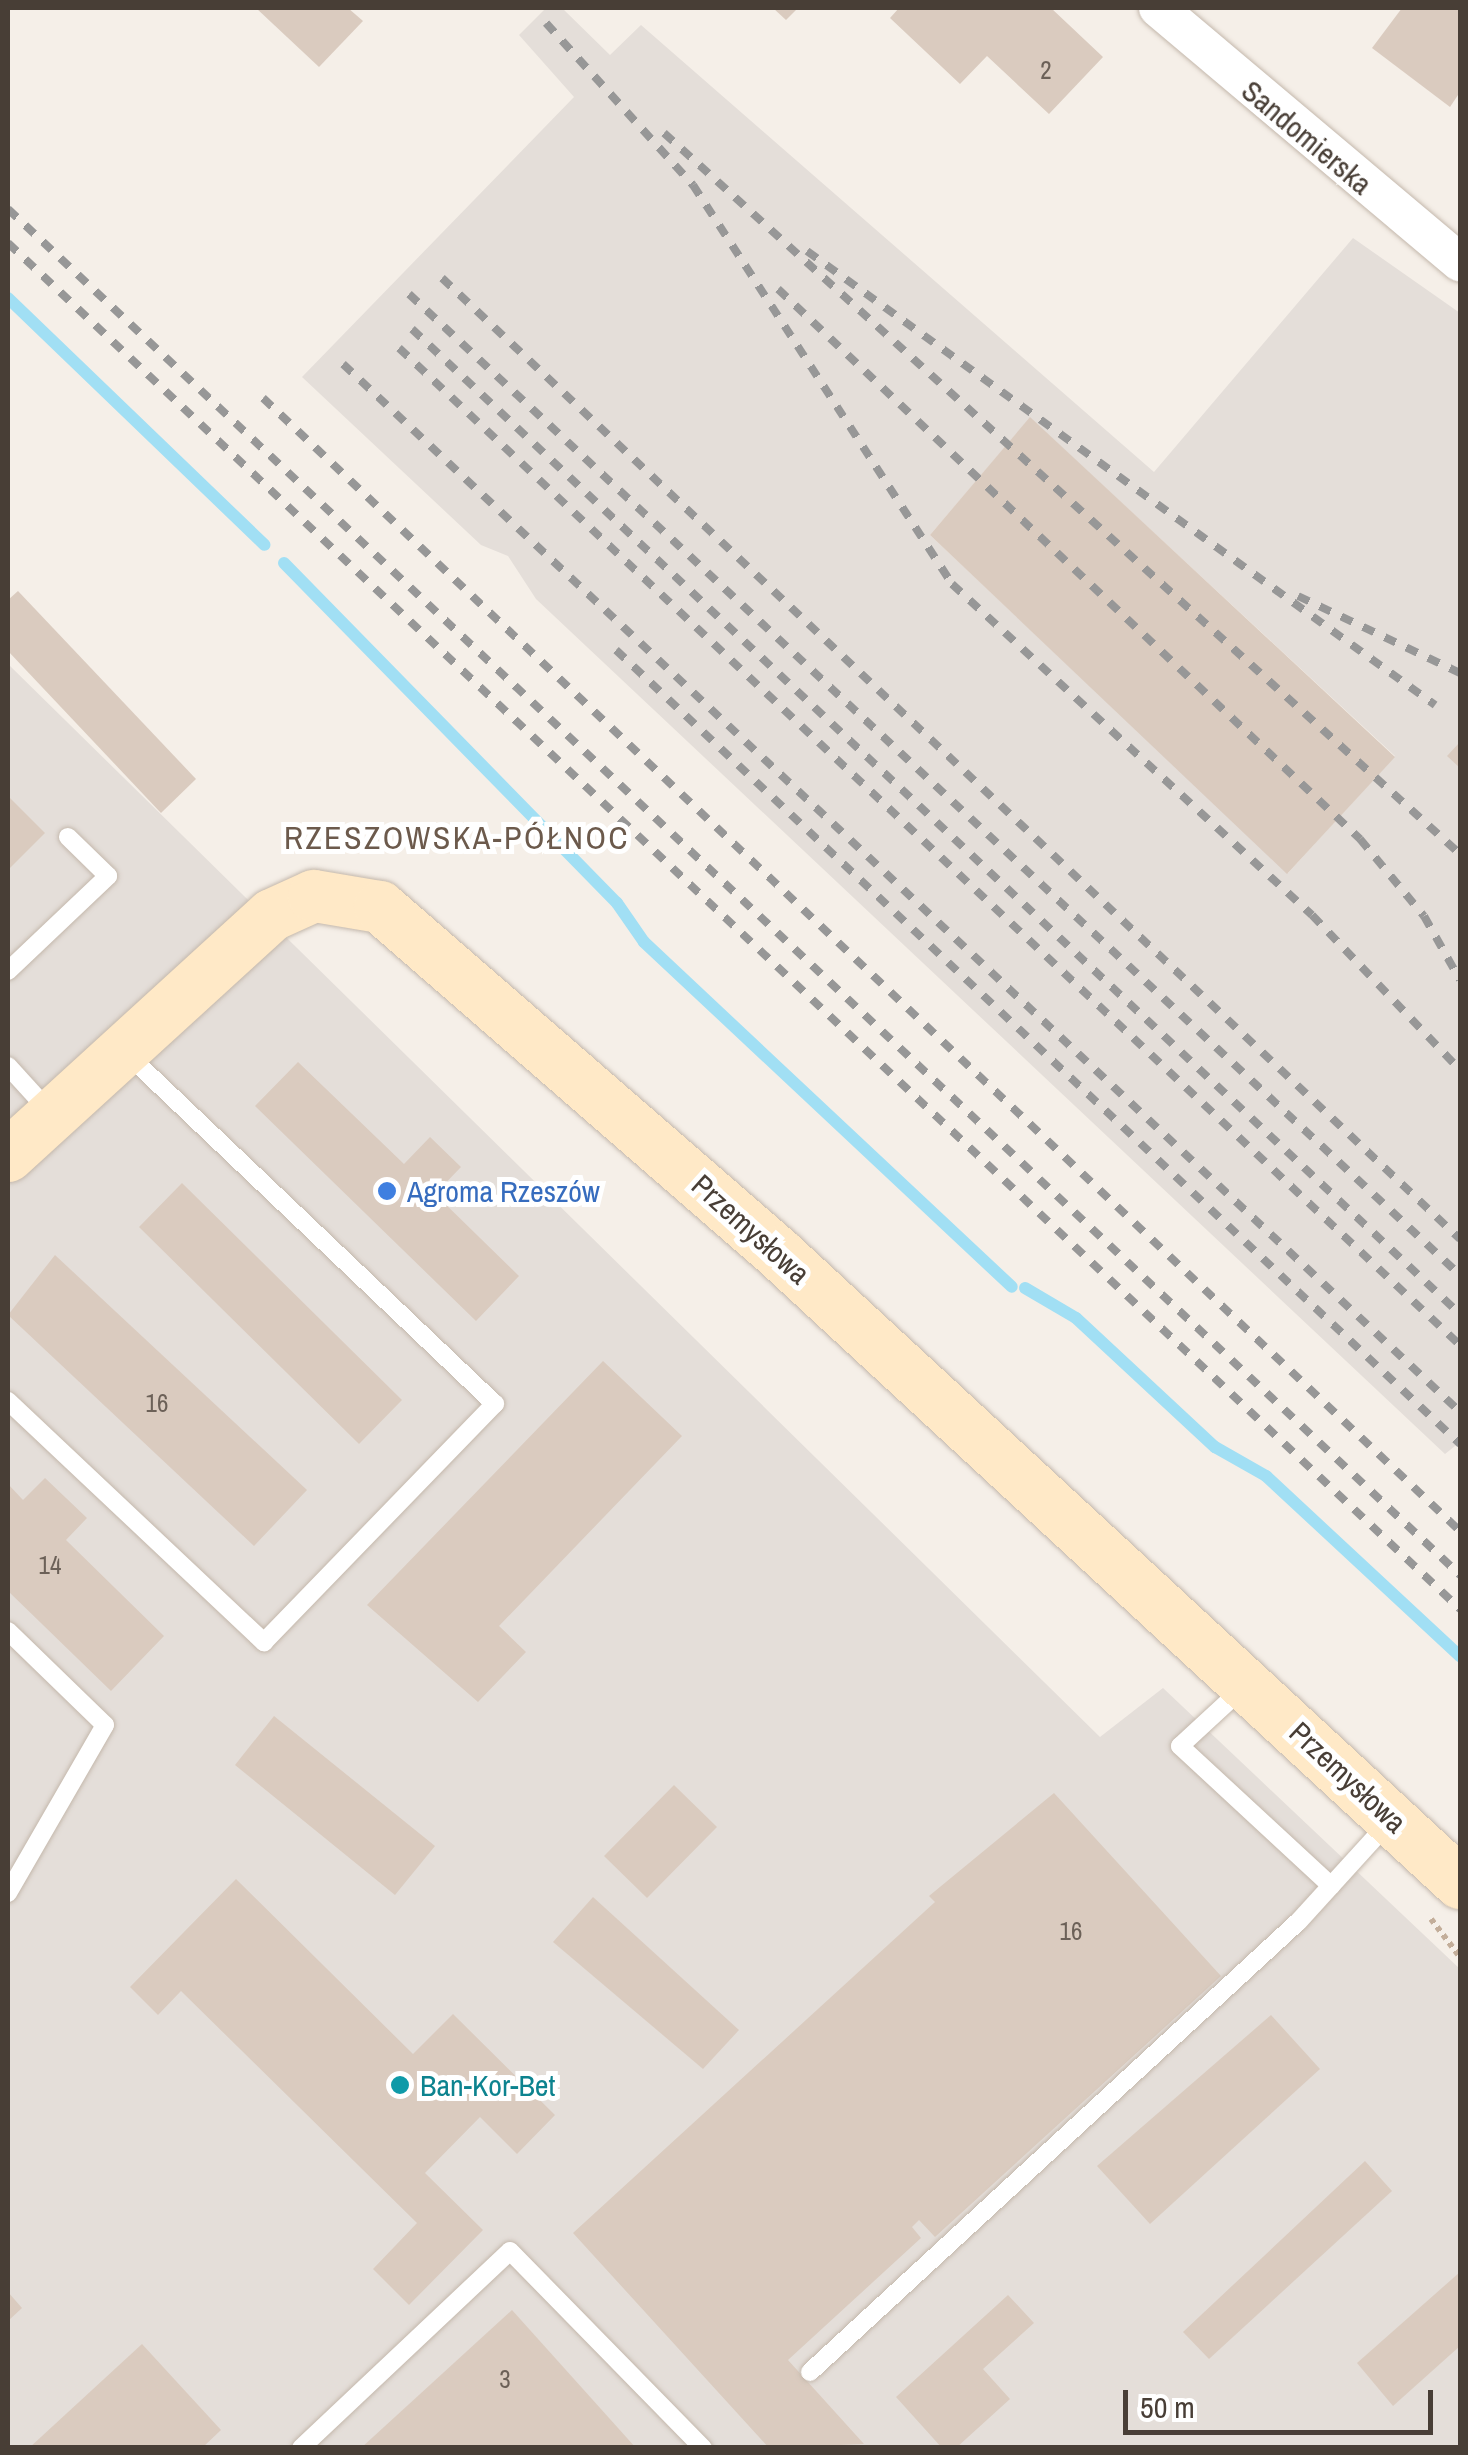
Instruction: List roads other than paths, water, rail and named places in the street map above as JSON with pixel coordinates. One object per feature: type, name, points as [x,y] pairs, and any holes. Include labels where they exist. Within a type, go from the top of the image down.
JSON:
[{"type":"street","name":"Sandomierska","points":[[1158,8],[1460,262]]},
{"type":"street","name":"Przemysłowa","points":[[8,1156],[272,914],[314,896],[380,906],[622,1112],[1460,1882]]},
{"type":"lane","points":[[8,971],[108,876],[68,837]]},
{"type":"lane","points":[[8,1401],[264,1642],[495,1404],[123,1050]]},
{"type":"lane","points":[[8,1066],[52,1115]]},
{"type":"lane","points":[[8,1631],[105,1725],[8,1893]]},
{"type":"lane","points":[[1248,1684],[1180,1746],[1331,1886]]},
{"type":"lane","points":[[810,2372],[1331,1886],[1392,1818]]},
{"type":"lane","points":[[301,2448],[510,2251],[704,2448]]},
{"type":"waterway","points":[[8,298],[265,545]]},
{"type":"waterway","points":[[284,563],[617,903],[644,942],[1012,1287]]},
{"type":"waterway","points":[[1025,1288],[1076,1318],[1215,1447],[1266,1476],[1460,1656]]},
{"type":"railway","points":[[546,23],[693,185],[952,584],[1312,915],[1460,1070]]},
{"type":"railway","points":[[664,133],[1460,854]]},
{"type":"railway","points":[[8,209],[1460,1575]]},
{"type":"railway","points":[[8,243],[1460,1609]]},
{"type":"railway","points":[[807,251],[1435,705]]},
{"type":"railway","points":[[442,278],[1460,1239]]},
{"type":"railway","points":[[778,289],[1360,839],[1424,916],[1460,980]]},
{"type":"railway","points":[[409,294],[1460,1275]]},
{"type":"railway","points":[[412,329],[1460,1314]]},
{"type":"railway","points":[[399,348],[1460,1345]]},
{"type":"railway","points":[[343,364],[1460,1412]]},
{"type":"railway","points":[[263,398],[1460,1531]]},
{"type":"railway","points":[[1298,596],[1460,673]]},
{"type":"railway","points":[[616,650],[1460,1444]]},
{"type":"place","name":"Agroma Rzeszów","points":[[387,1191]]},
{"type":"place","name":"Ban-Kor-Bet","points":[[400,2085]]},
{"type":"district","name":"RZESZOWSKA-PÓŁNOC","points":[[457,838]]}]
